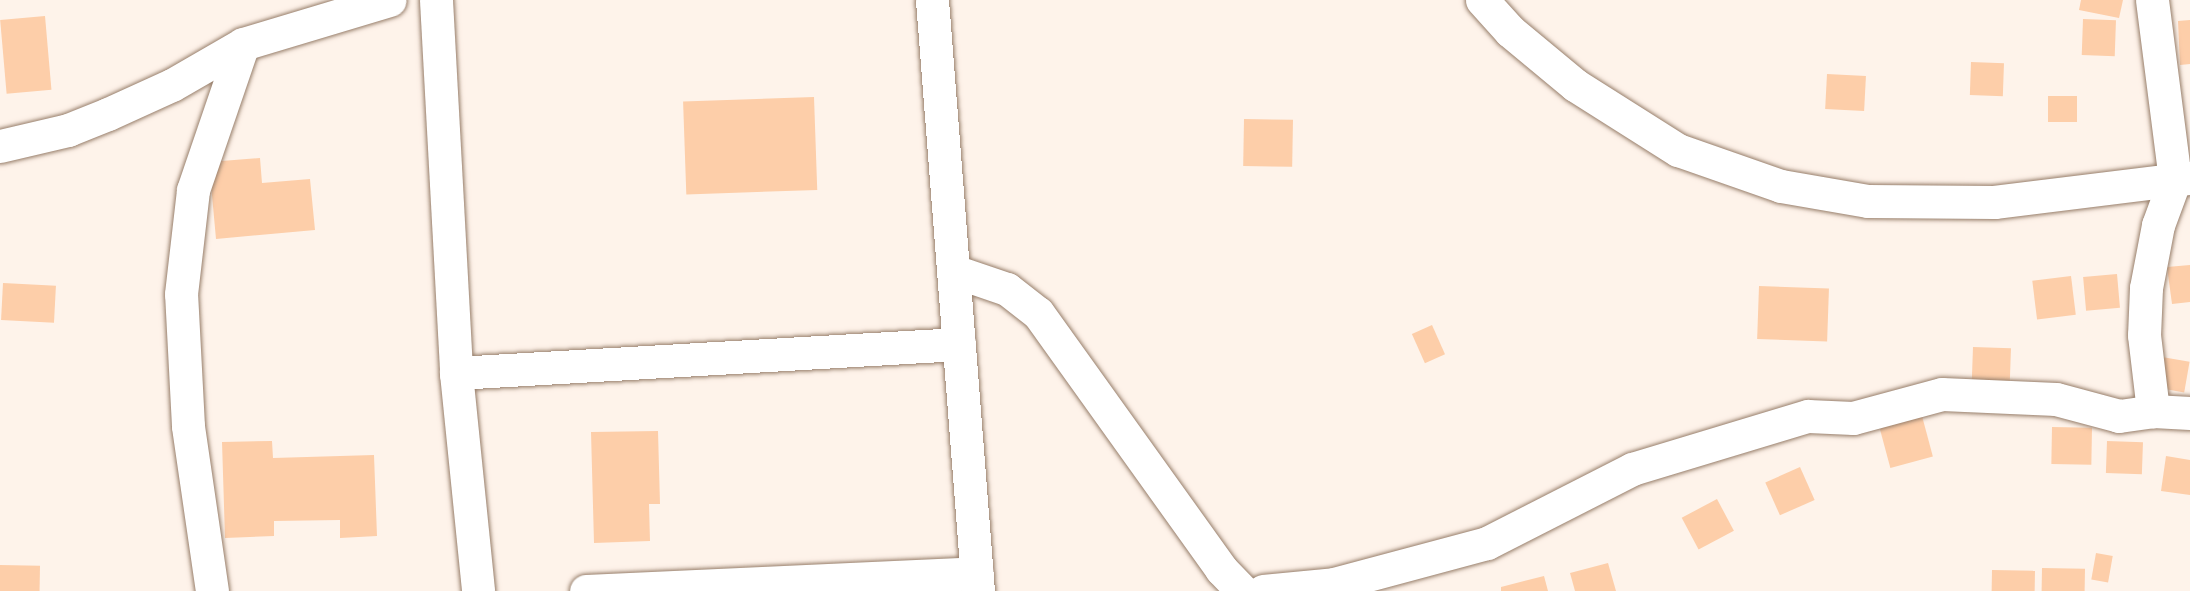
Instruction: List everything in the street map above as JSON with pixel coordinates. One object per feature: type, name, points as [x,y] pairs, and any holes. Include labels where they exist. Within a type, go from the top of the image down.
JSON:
[{"type":"street","points":[[0,146],[55,133],[108,114],[172,85],[243,44],[390,0]]},
{"type":"street","points":[[436,0],[457,373],[478,591]]},
{"type":"street","points":[[586,591],[977,582],[932,0]]},
{"type":"street","points":[[1482,0],[1510,32],[1575,85],[1678,150],[1782,186],[1868,201],[1994,202],[2183,178]]},
{"type":"street","points":[[2152,0],[2176,89],[2183,178],[2158,225],[2146,288],[2144,335],[2153,411]]},
{"type":"street","points":[[212,591],[188,426],[181,294],[193,190],[243,44]]},
{"type":"street","points":[[954,271],[1007,289],[1038,313],[1221,569],[1242,591]]},
{"type":"street","points":[[457,373],[959,344]]},
{"type":"street","points":[[1263,591],[1334,584],[1487,543],[1632,469],[1808,416],[1843,419],[1942,394],[2056,399],[2119,416],[2153,411],[2190,413]]},
{"type":"building","points":[[2081,0],[2123,0],[2119,18],[2079,10]]},
{"type":"building","points":[[45,16],[51,90],[7,94],[0,20]]},
{"type":"building","points":[[2083,19],[2116,20],[2115,56],[2082,55]]},
{"type":"building","points":[[2190,20],[2190,64],[2180,65],[2178,21]]},
{"type":"building","points":[[1971,62],[2004,63],[2003,96],[1970,95]]},
{"type":"building","points":[[1827,74],[1866,76],[1864,111],[1825,109]]},
{"type":"building","points":[[2048,96],[2077,96],[2077,122],[2048,122]]},
{"type":"building","points":[[814,97],[817,190],[686,195],[683,102]]},
{"type":"building","points":[[1244,119],[1293,120],[1292,167],[1243,166]]},
{"type":"building","points":[[260,158],[262,183],[310,179],[315,230],[216,239],[209,162]]},
{"type":"building","points":[[2190,265],[2190,302],[2172,304],[2167,267]]},
{"type":"building","points":[[2117,274],[2120,308],[2086,311],[2083,277]]},
{"type":"building","points":[[2071,276],[2076,315],[2037,319],[2032,281]]},
{"type":"building","points":[[3,283],[56,286],[54,323],[1,320]]},
{"type":"building","points":[[1759,286],[1829,288],[1827,341],[1757,339]]},
{"type":"building","points":[[1432,325],[1445,354],[1425,363],[1412,334]]},
{"type":"building","points":[[1973,347],[2011,348],[2010,388],[1972,387]]},
{"type":"building","points":[[2162,357],[2190,362],[2184,392],[2157,388]]},
{"type":"building","points":[[1922,416],[1933,457],[1890,468],[1879,427]]},
{"type":"building","points":[[2052,427],[2092,428],[2091,465],[2051,464]]},
{"type":"building","points":[[658,431],[660,504],[649,504],[650,541],[594,543],[591,432]]},
{"type":"building","points":[[272,441],[273,458],[374,455],[377,536],[340,538],[340,520],[274,521],[274,536],[225,538],[222,442]]},
{"type":"building","points":[[2107,441],[2143,442],[2142,474],[2106,473]]},
{"type":"building","points":[[2166,456],[2190,460],[2190,495],[2161,491]]},
{"type":"building","points":[[1800,467],[1815,500],[1780,515],[1765,482]]},
{"type":"building","points":[[1717,499],[1734,531],[1699,550],[1682,518]]},
{"type":"building","points":[[2096,553],[2113,556],[2108,583],[2091,580]]},
{"type":"building","points":[[1608,563],[1616,591],[1575,591],[1570,573]]},
{"type":"building","points":[[0,565],[40,566],[40,591],[0,591]]},
{"type":"building","points":[[2042,568],[2085,569],[2085,591],[2042,591]]},
{"type":"building","points":[[1992,570],[2035,571],[2035,591],[1992,591]]},
{"type":"building","points":[[1544,576],[1548,591],[1501,591],[1501,587]]}]
